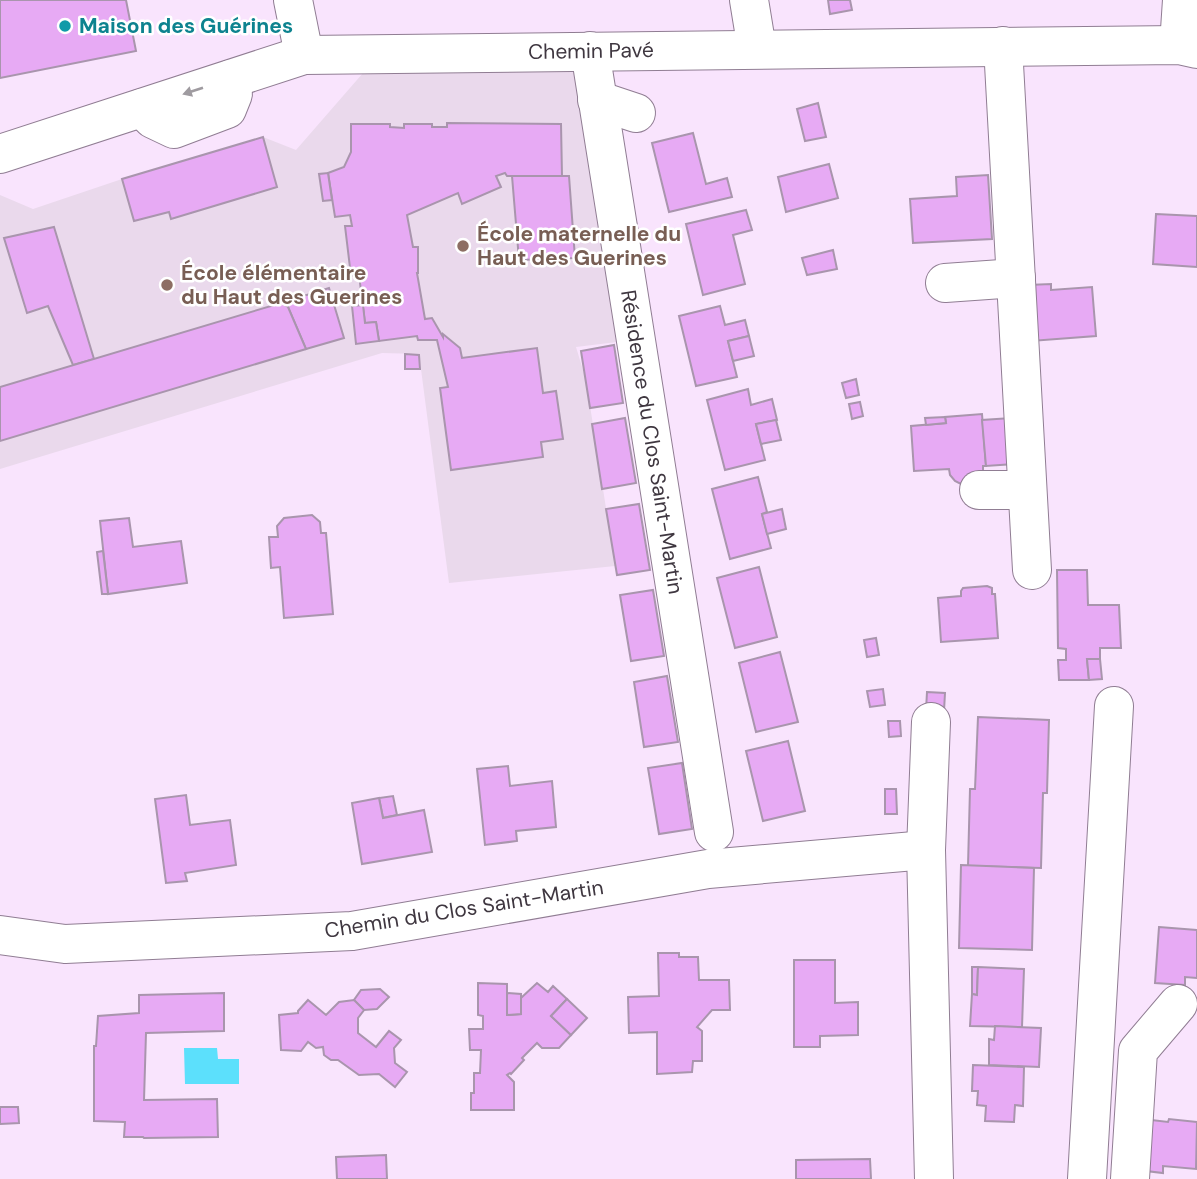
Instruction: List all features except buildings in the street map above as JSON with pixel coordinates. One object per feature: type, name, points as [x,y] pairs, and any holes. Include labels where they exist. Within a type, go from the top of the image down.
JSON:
[{"type":"street","points":[[293,0],[304,55]]},
{"type":"street","points":[[749,0],[757,49]]},
{"type":"street","points":[[1182,0],[1188,47]]},
{"type":"street","points":[[1003,46],[1032,570]]},
{"type":"street","name":"Chemin Pavé","points":[[0,154],[304,55],[1003,46],[1188,47]]},
{"type":"street","name":"Résidence du Clos Saint-Martin","points":[[590,51],[714,832]]},
{"type":"street","points":[[597,100],[636,113]]},
{"type":"street","points":[[945,283],[1016,278]]},
{"type":"street","points":[[979,489],[1027,490]]},
{"type":"street","points":[[1087,1179],[1114,706]]},
{"type":"street","points":[[930,722],[926,850],[934,1179]]},
{"type":"street","name":"Chemin du Clos Saint-Martin","points":[[0,935],[65,944],[352,931],[708,869],[926,850]]},
{"type":"street","points":[[1130,1179],[1138,1051],[1178,1004]]},
{"type":"shaded area","points":[[573,71],[578,85],[617,342],[576,347],[586,380],[615,566],[449,583],[419,354],[382,353],[0,469],[0,195],[33,209],[263,137],[296,150],[363,73]]},
{"type":"water","points":[[184,1048],[217,1048],[218,1059],[239,1059],[239,1084],[185,1084]]},
{"type":"place","name":"Maison des Guérines","points":[[65,26]]},
{"type":"place","name":"École maternelle du Haut des Guerines","points":[[463,246]]},
{"type":"place","name":"École élémentaire du Haut des Guerines","points":[[167,285]]}]
